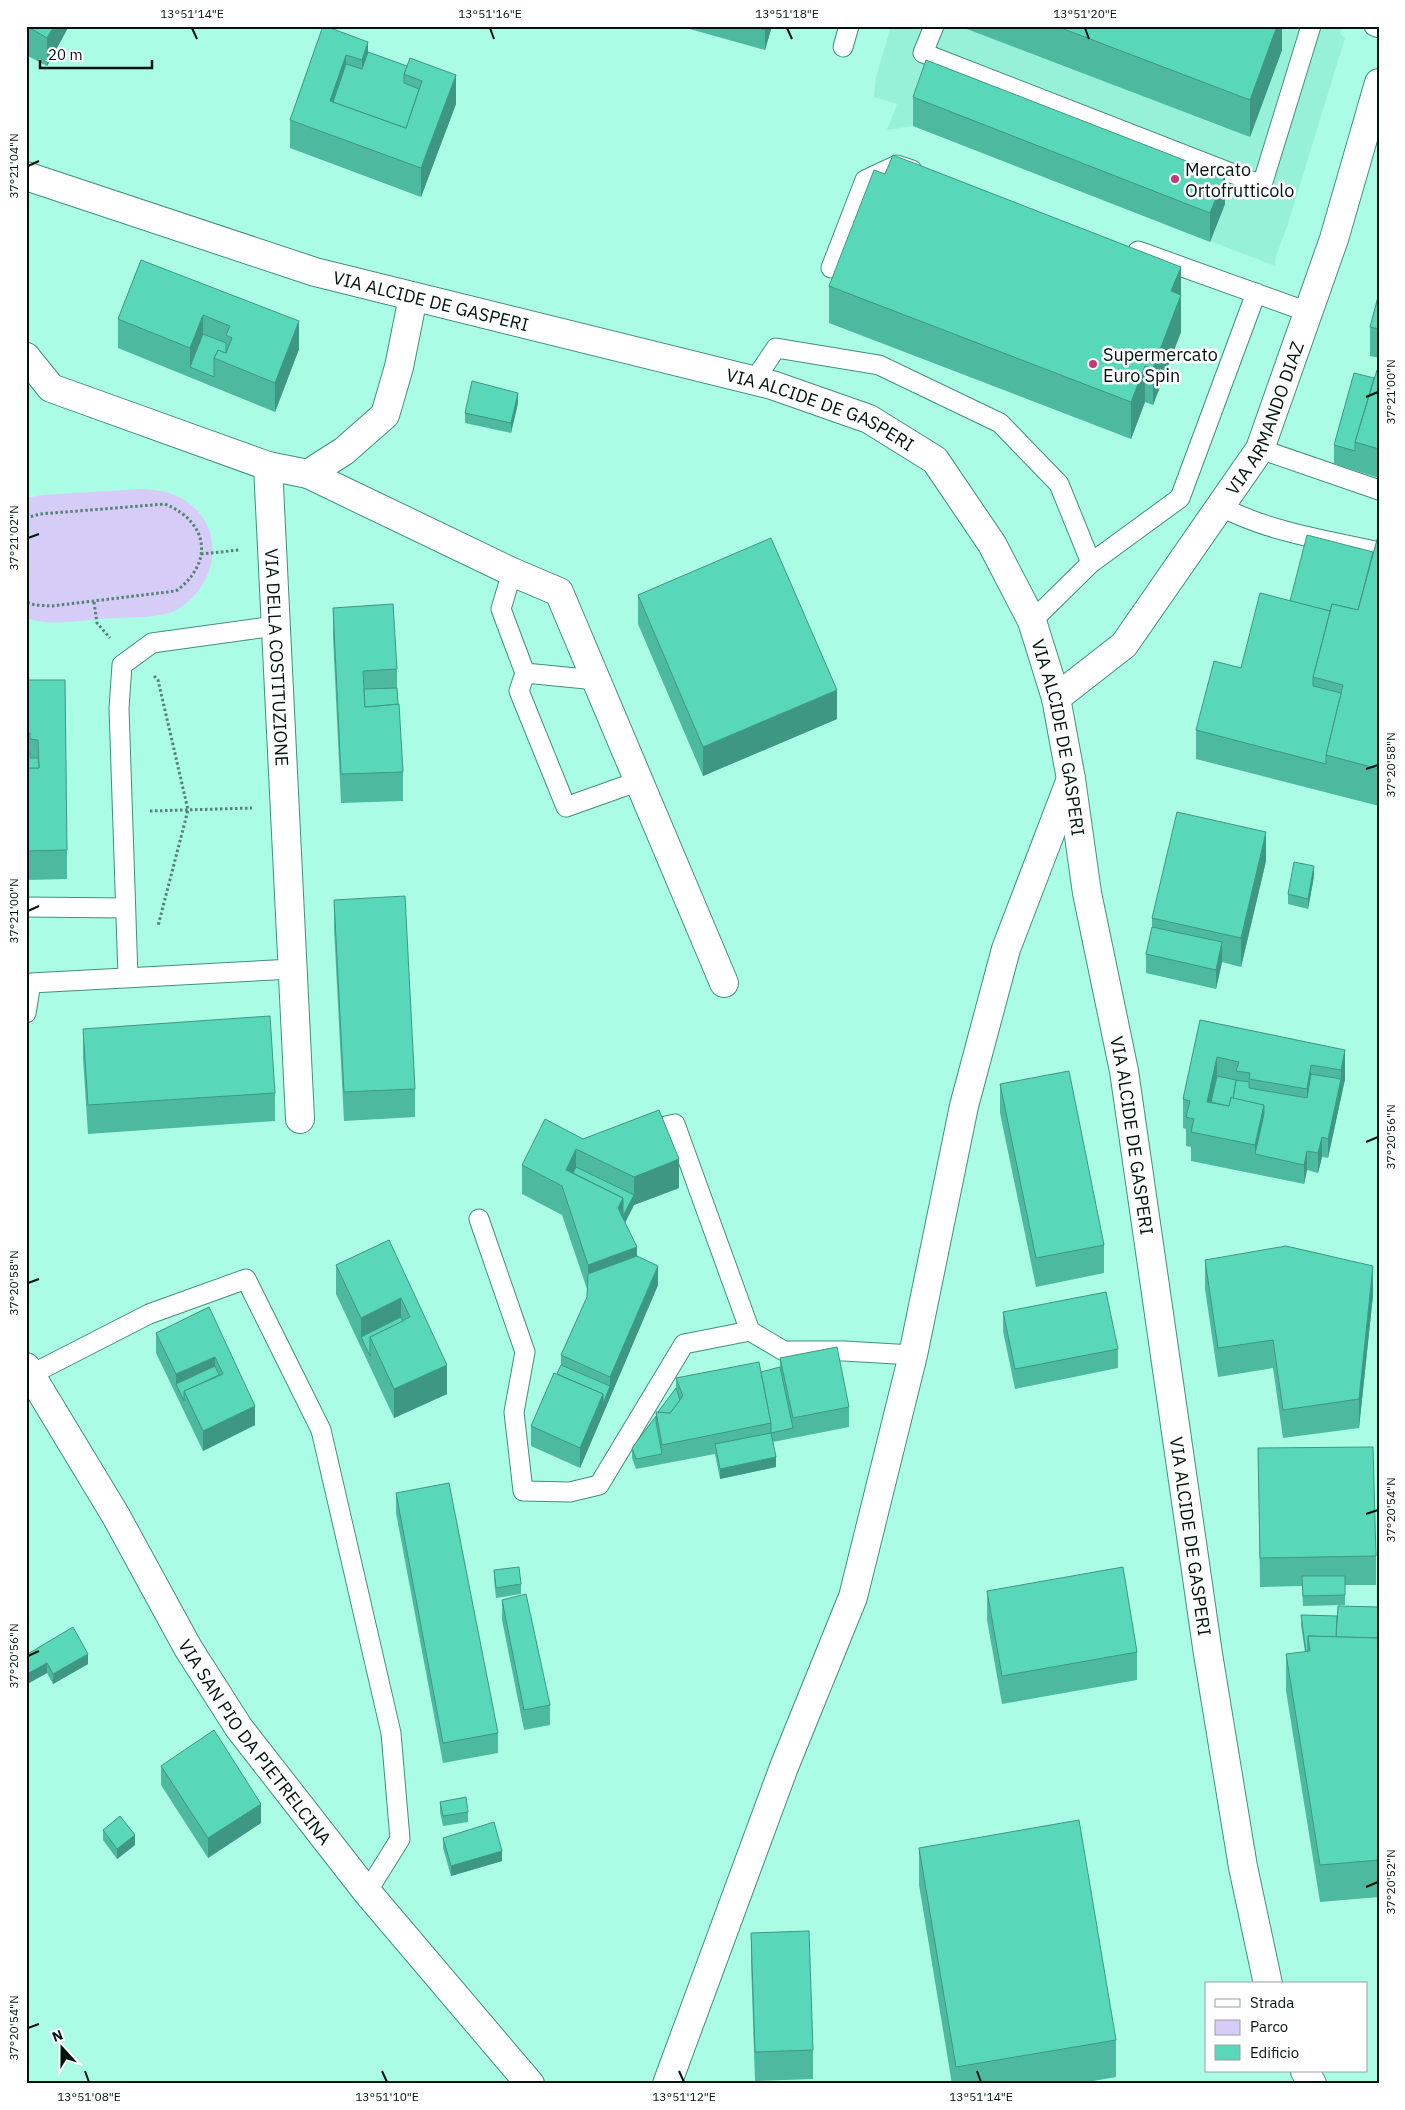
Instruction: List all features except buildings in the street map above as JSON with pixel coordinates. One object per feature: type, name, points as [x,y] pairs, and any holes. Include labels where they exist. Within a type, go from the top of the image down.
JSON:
[{"type":"street","name":"VIA ARMANDO DIAZ","points":[[1056,698],[1124,645],[1260,449],[1334,239],[1379,83]]},
{"type":"street","name":"VIA ALCIDE DE GASPERI","points":[[26,176],[315,272],[772,385],[869,419],[935,460],[992,544],[1032,622],[1056,698],[1072,779],[1087,893],[1124,1071],[1209,1664],[1243,1867],[1268,1982]]},
{"type":"street","points":[[308,474],[344,451],[385,416],[399,367],[413,297]]},
{"type":"street","points":[[26,357],[50,388],[268,466],[308,474],[512,572],[560,592],[724,982]]},
{"type":"street","name":"VIA DELLA COSTITUZIONE","points":[[268,466],[300,1119]]},
{"type":"street","points":[[666,2084],[784,1767],[853,1597],[912,1355],[964,1106],[1006,950],[1072,779]]},
{"type":"street","name":"VIA SAN PIO DA PIETRELCINA","points":[[29,1371],[116,1516],[188,1648],[240,1728],[367,1892],[530,2084]]},
{"type":"street","points":[[1306,2072],[1312,2084]]},
{"type":"lane","points":[[843,47],[849,26]]},
{"type":"lane","points":[[934,26],[923,53],[1262,185],[1311,26]]},
{"type":"lane","points":[[1374,26],[1379,28]]},
{"type":"lane","points":[[831,268],[865,180],[896,165],[924,175]]},
{"type":"lane","points":[[1118,244],[1308,312]]},
{"type":"lane","points":[[1032,622],[1091,563],[1180,498],[1256,293]]},
{"type":"lane","points":[[754,380],[776,348],[879,365],[1000,423],[1059,484],[1091,563]]},
{"type":"lane","points":[[1260,449],[1379,490]]},
{"type":"lane","points":[[1220,506],[1239,516],[1277,528],[1379,552]]},
{"type":"lane","points":[[512,572],[501,609],[525,673],[519,691],[566,807],[639,780]]},
{"type":"lane","points":[[128,970],[119,708],[122,665],[152,643],[276,626]]},
{"type":"lane","points":[[525,673],[596,680]]},
{"type":"lane","points":[[26,907],[125,908]]},
{"type":"lane","points":[[26,1013],[31,983],[128,970],[293,969]]},
{"type":"lane","points":[[621,1136],[675,1124],[750,1331],[784,1351],[844,1351],[912,1355]]},
{"type":"lane","points":[[479,1220],[525,1352],[514,1412],[523,1491],[570,1492],[599,1485],[684,1344],[750,1331]]},
{"type":"lane","points":[[29,1371],[149,1314],[246,1279],[321,1430],[391,1733],[400,1838],[367,1892]]},
{"type":"path","points":[[26,518],[40,514],[165,504],[180,511],[192,522],[200,536],[202,552],[198,568],[190,582],[176,591],[52,606],[35,605],[26,602]]},
{"type":"path","points":[[94,602],[97,623],[113,641],[134,657],[158,680],[188,810],[151,952],[128,970]]},
{"type":"path","points":[[122,811],[285,807]]},
{"type":"shaded area","name":"Mercato Ortofrutticolo","points":[[891,26],[1343,26],[1340,34],[1345,38],[1287,227],[1276,256],[1275,266],[913,126],[887,130],[897,104],[874,97],[876,77]]},
{"type":"green space","points":[[143,489],[163,491],[175,495],[192,506],[203,518],[210,532],[212,547],[211,563],[198,591],[187,602],[167,614],[62,622],[44,622],[26,618],[26,498],[42,495]]},
{"type":"place","name":"Mercato Ortofrutticolo","points":[[1175,179]]},
{"type":"place","name":"Supermercato Euro Spin","points":[[1093,364]]}]
